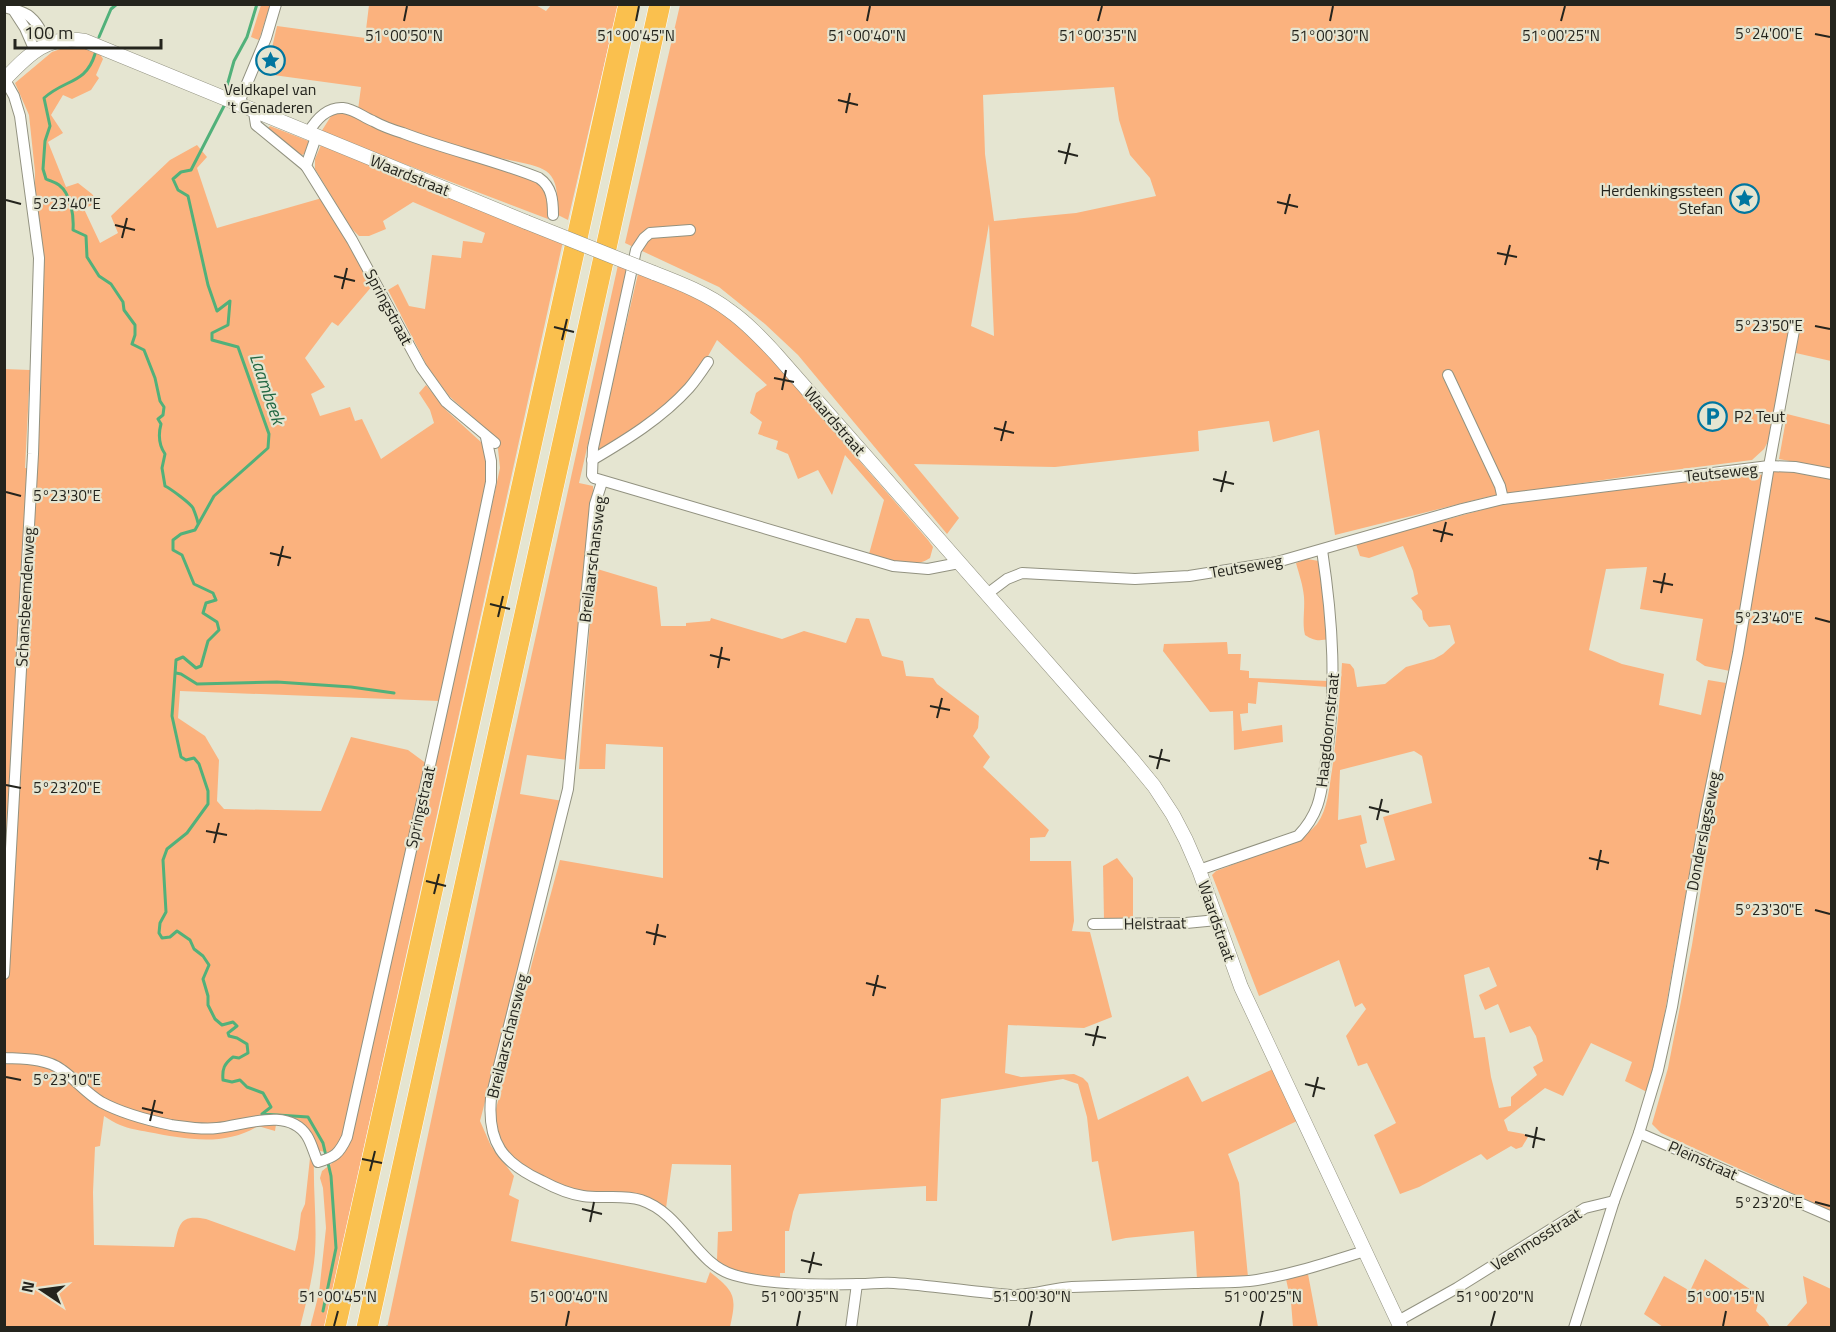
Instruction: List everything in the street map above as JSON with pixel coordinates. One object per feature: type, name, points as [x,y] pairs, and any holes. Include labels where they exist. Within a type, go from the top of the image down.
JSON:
[{"type":"highway","points":[[335,1328],[629,4]]},
{"type":"highway","points":[[367,1328],[660,4]]},
{"type":"street","points":[[238,105],[266,38],[276,4]]},
{"type":"street","points":[[9,9],[30,16],[48,44]]},
{"type":"street","points":[[9,9],[25,28],[35,51]]},
{"type":"street","points":[[5,80],[35,51],[48,44],[75,39],[97,45],[255,112]]},
{"type":"street","name":"Schansbeemdenweg","points":[[4,974],[33,454],[39,258],[20,116],[14,96],[5,80]]},
{"type":"street","points":[[306,166],[313,123],[323,115],[342,108],[420,140],[539,178],[545,182],[552,196],[553,215]]},
{"type":"street","name":"Waardstraat","points":[[255,112],[704,295],[728,309],[749,326],[775,353],[1131,758],[1154,786],[1173,815],[1199,870],[1216,921],[1258,1026],[1400,1324]]},
{"type":"street","name":"Springstraat","points":[[4,1058],[30,1059],[49,1063],[61,1069],[100,1101],[141,1118],[174,1125],[213,1129],[260,1119],[284,1122],[300,1128],[307,1136],[318,1162],[331,1159],[338,1153],[347,1137],[461,628],[491,482],[490,440],[446,402],[421,367],[352,240],[306,166],[256,125],[255,112]]},
{"type":"street","points":[[690,230],[650,234],[644,238],[636,250],[592,448],[594,478],[893,566],[928,569],[959,562]]},
{"type":"street","name":"Donderslagseweg","points":[[1574,1328],[1614,1201],[1639,1133],[1658,1070],[1672,1007],[1705,816],[1738,653],[1768,466],[1795,326]]},
{"type":"street","points":[[592,460],[626,440],[675,402],[690,387],[708,362]]},
{"type":"street","points":[[1448,375],[1500,486],[1503,499]]},
{"type":"street","name":"Teutseweg","points":[[987,594],[1007,579],[1022,573],[1135,579],[1189,576],[1277,562],[1503,499],[1768,466],[1795,467],[1832,474]]},
{"type":"street","name":"Breilaarschansweg","points":[[602,482],[596,504],[568,789],[491,1098],[489,1115],[492,1133],[504,1155],[514,1166],[556,1188],[586,1196],[634,1198],[659,1208],[711,1263],[734,1275],[773,1281],[891,1283],[1016,1295],[1062,1288],[1254,1280],[1296,1272],[1365,1251]]},
{"type":"street","name":"Haagdoornstraat","points":[[1199,870],[1298,836],[1310,824],[1319,801],[1334,689],[1330,602],[1322,550]]},
{"type":"street","name":"Helstraat","points":[[1093,924],[1216,921]]},
{"type":"street","name":"Pleinstraat","points":[[1639,1133],[1832,1217]]},
{"type":"street","name":"Veenmosstraat","points":[[1400,1324],[1585,1208],[1614,1201]]},
{"type":"street","points":[[851,1328],[857,1284]]},
{"type":"shaded area","points":[[534,4],[546,11],[551,5],[618,5],[568,220],[556,214],[555,185],[550,175],[541,168],[449,145],[358,110],[361,87],[266,74],[277,26],[365,38],[369,5]]},
{"type":"shaded area","points":[[261,5],[270,5],[259,40],[251,37]]},
{"type":"shaded area","points":[[680,5],[1831,5],[1831,361],[1787,351],[1773,432],[1764,449],[1752,460],[1487,497],[1335,535],[1319,430],[1273,442],[1269,421],[1198,431],[1199,451],[1055,467],[914,464],[959,518],[947,534],[798,355],[765,324],[719,287],[625,243]],"holes":[[[1114,87],[1119,120],[1130,155],[1150,178],[1156,196],[1076,213],[994,221],[985,154],[983,95]],[[989,224],[994,336],[971,326]]]},
{"type":"shaded area","points":[[83,47],[100,54],[103,59],[96,75],[99,78],[91,90],[72,99],[63,95],[51,115],[63,133],[48,142],[66,187],[78,183],[98,202],[84,209],[100,243],[118,233],[111,216],[170,160],[197,145],[207,157],[197,168],[217,228],[322,198],[373,285],[338,326],[332,322],[305,358],[325,387],[311,394],[320,416],[350,407],[355,421],[362,419],[381,459],[434,423],[430,410],[419,393],[426,385],[447,411],[482,443],[486,459],[487,480],[440,701],[180,691],[178,718],[205,736],[219,760],[217,801],[224,809],[321,811],[351,737],[408,750],[427,764],[341,1142],[331,1153],[320,1151],[313,1143],[277,1118],[275,1131],[258,1126],[232,1137],[204,1140],[130,1128],[104,1116],[100,1146],[95,1147],[94,1245],[174,1247],[182,1223],[190,1218],[197,1218],[206,1219],[295,1251],[301,1213],[305,1204],[310,1158],[314,1159],[315,1253],[300,1327],[5,1328],[4,369],[30,370],[25,468],[36,469],[35,172],[29,115],[15,83],[52,52],[63,48]]},
{"type":"shaded area","points":[[343,111],[530,178],[541,187],[546,195],[548,219],[321,132],[333,113]]},
{"type":"shaded area","points":[[270,126],[311,142],[307,151],[299,156],[268,128]]},
{"type":"shaded area","points":[[321,145],[563,241],[325,1327],[310,1328],[319,1293],[326,1228],[320,1178],[322,1171],[340,1157],[372,1044],[500,468],[497,439],[449,396],[427,366],[388,290],[398,284],[409,306],[425,309],[432,255],[461,258],[463,241],[482,243],[485,233],[413,202],[383,221],[386,229],[369,236],[359,236],[351,228],[315,169],[315,159]]},
{"type":"shaded area","points":[[618,265],[628,268],[579,483],[593,486],[594,498],[568,760],[527,755],[520,794],[563,801],[480,1121],[491,1146],[514,1176],[509,1195],[519,1200],[511,1241],[706,1283],[710,1272],[725,1285],[732,1295],[733,1308],[730,1327],[387,1328],[490,843]]},
{"type":"shaded area","points":[[638,274],[677,288],[715,308],[748,332],[928,540],[933,547],[930,558],[908,563],[869,554],[884,500],[845,455],[832,495],[818,470],[798,479],[788,454],[776,449],[778,441],[758,434],[762,422],[750,413],[756,393],[767,385],[717,340],[707,358],[663,410],[596,452]]},
{"type":"shaded area","points":[[1787,414],[1831,425],[1831,469],[1779,459]]},
{"type":"shaded area","points":[[1769,466],[1831,479],[1831,1211],[1661,1133],[1652,1124],[1668,1068],[1692,945]]},
{"type":"shaded area","points":[[1750,473],[1762,475],[1765,482],[1730,671],[1705,666],[1696,660],[1703,619],[1640,609],[1647,567],[1606,569],[1589,650],[1622,664],[1664,674],[1659,705],[1701,715],[1708,680],[1726,683],[1659,1046],[1647,1092],[1625,1081],[1632,1062],[1591,1043],[1563,1096],[1545,1088],[1504,1120],[1508,1131],[1528,1137],[1522,1147],[1516,1149],[1511,1146],[1487,1160],[1481,1154],[1419,1187],[1400,1194],[1374,1135],[1396,1123],[1367,1063],[1358,1066],[1346,1036],[1366,1009],[1362,1003],[1355,1007],[1339,960],[1259,996],[1212,875],[1216,871],[1295,841],[1312,829],[1321,818],[1328,798],[1332,770],[1342,663],[1350,664],[1354,669],[1357,687],[1385,684],[1406,667],[1434,659],[1455,643],[1450,625],[1429,627],[1423,619],[1422,611],[1411,598],[1418,594],[1413,571],[1403,546],[1369,558],[1360,556],[1356,544],[1500,505]],"holes":[[[1414,751],[1422,756],[1432,803],[1383,817],[1395,860],[1366,868],[1360,845],[1367,843],[1361,815],[1338,820],[1340,770]],[[1489,967],[1497,986],[1479,995],[1485,1010],[1498,1004],[1510,1033],[1530,1026],[1536,1036],[1543,1061],[1533,1067],[1537,1075],[1511,1097],[1511,1106],[1499,1108],[1491,1077],[1485,1037],[1474,1038],[1464,975]]]},
{"type":"shaded area","points":[[1307,559],[1319,561],[1329,639],[1317,640],[1305,635],[1303,593],[1296,563]]},
{"type":"shaded area","points":[[594,568],[657,587],[661,626],[686,626],[686,623],[710,621],[711,618],[782,639],[804,631],[846,643],[856,618],[869,619],[882,656],[903,661],[906,676],[933,678],[937,684],[979,716],[978,728],[973,736],[990,757],[983,767],[1049,830],[1045,837],[1030,838],[1030,861],[1071,861],[1074,921],[1072,931],[1090,932],[1112,1017],[1084,1028],[1008,1025],[1005,1073],[1021,1077],[1074,1074],[1083,1078],[1088,1083],[1098,1120],[1188,1076],[1202,1102],[1273,1069],[1297,1121],[1228,1154],[1239,1183],[1248,1277],[1197,1279],[1194,1231],[1112,1241],[1098,1161],[1092,1162],[1087,1117],[1078,1084],[1063,1079],[941,1099],[937,1201],[926,1201],[926,1186],[799,1194],[789,1231],[785,1231],[785,1273],[780,1273],[780,1277],[730,1270],[717,1260],[718,1232],[732,1231],[731,1165],[672,1164],[666,1208],[646,1198],[594,1194],[566,1188],[517,1163],[501,1144],[496,1125],[496,1109],[560,860],[663,878],[663,747],[606,744],[605,769],[579,769]]},
{"type":"shaded area","points":[[1227,642],[1228,654],[1241,654],[1240,670],[1249,671],[1249,678],[1328,681],[1328,687],[1258,682],[1256,704],[1248,703],[1248,713],[1240,714],[1242,731],[1282,725],[1283,742],[1234,750],[1233,711],[1210,712],[1163,651],[1164,644]]},
{"type":"shaded area","points":[[1117,858],[1133,878],[1133,920],[1104,920],[1103,866]]},
{"type":"shaded area","points":[[1705,1259],[1760,1296],[1756,1311],[1770,1327],[1663,1327],[1644,1314],[1664,1276],[1690,1291]]},
{"type":"shaded area","points":[[1308,1274],[1318,1327],[1293,1327],[1286,1279]]},
{"type":"shaded area","points":[[1803,1276],[1831,1289],[1831,1327],[1786,1327],[1807,1303]]},
{"type":"waterway","points":[[99,37],[111,9],[117,4]]},
{"type":"waterway","name":"Laambeek","points":[[225,93],[234,61],[247,37],[257,4]]},
{"type":"waterway","points":[[95,54],[86,71],[44,98],[50,126],[45,141],[43,169],[46,179],[59,185],[66,194],[72,212],[73,230],[86,236],[87,257],[99,276],[111,284],[123,302],[124,310],[135,325],[132,344],[144,350],[164,407],[163,415],[158,419],[161,424],[160,443],[165,454],[162,468],[165,486],[191,506],[198,523]]},
{"type":"waterway","name":"Laambeek","points":[[224,106],[191,170],[181,172],[173,179],[178,190],[188,196],[208,285],[217,311],[230,301],[228,325],[212,333],[212,340],[238,347],[269,434],[268,448],[214,496],[195,530],[181,534],[173,540],[173,550],[182,555],[194,584],[213,593],[216,600],[206,603],[203,613],[217,622],[219,630],[208,641],[201,666],[196,668],[183,657],[176,660],[172,716],[181,757],[186,760],[194,758],[199,764],[208,791],[208,804],[187,833],[167,849],[163,860],[166,912],[160,923],[159,933],[162,938],[170,937],[177,931],[190,940],[194,949],[203,956],[209,965],[203,979],[208,1005],[215,1019],[222,1025],[233,1022],[237,1026],[228,1033],[229,1036],[247,1044],[248,1053],[239,1058],[233,1057],[226,1064],[223,1070],[223,1080],[232,1082],[240,1080],[247,1087],[263,1093],[271,1107],[262,1114],[308,1117],[323,1143],[326,1156]]},
{"type":"waterway","points":[[176,673],[197,684],[277,682],[351,687],[394,693]]},
{"type":"waterway","name":"Laambeek","points":[[323,1311],[336,1248],[328,1163]]},
{"type":"place","name":"Veldkapel van 't Genaderen","points":[[270,61]]},
{"type":"place","name":"Herdenkingssteen Stefan","points":[[1744,199]]},
{"type":"place","name":"P2 Teut","points":[[1713,416]]}]
